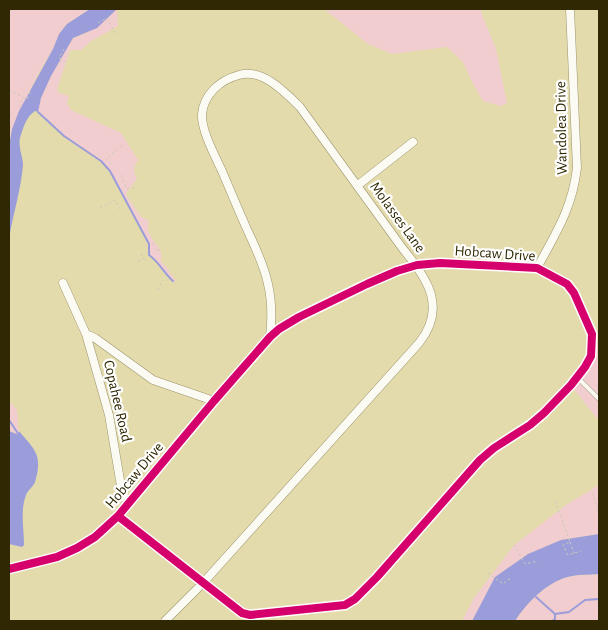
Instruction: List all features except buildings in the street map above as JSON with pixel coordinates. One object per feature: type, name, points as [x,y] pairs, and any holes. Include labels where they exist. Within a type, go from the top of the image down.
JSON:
[{"type":"street","name":"Wandolea Drive","points":[[537,268],[568,210],[575,187],[577,168],[570,9]]},
{"type":"street","name":"Molasses Lane","points":[[165,621],[204,583],[427,333],[434,313],[434,304],[417,265],[395,238],[300,107],[287,94],[264,78],[247,73],[238,75],[212,90],[202,114],[203,123],[216,159],[265,271],[271,304],[270,337]]},
{"type":"street","points":[[358,185],[413,142]]},
{"type":"street","name":"Hobcaw Drive","points":[[9,569],[57,557],[95,537],[118,516],[270,337],[294,319],[397,271],[417,265],[440,263],[537,268],[566,284],[574,293],[592,334],[595,350],[577,377],[544,413],[480,460],[377,576],[354,599],[345,605],[250,615],[242,613],[118,516]]},
{"type":"street","name":"Copahee Road","points":[[63,283],[86,334],[109,414],[122,492],[128,504]]},
{"type":"street","name":"Copahee Road","points":[[86,334],[96,338],[153,380],[214,401]]},
{"type":"lane","points":[[577,377],[599,399]]},
{"type":"path","points":[[98,23],[107,18],[116,36]]},
{"type":"path","points":[[64,49],[59,58],[66,62]]},
{"type":"path","points":[[57,68],[62,60]]},
{"type":"path","points":[[9,90],[24,97]]},
{"type":"path","points":[[19,107],[24,97],[26,98],[31,90]]},
{"type":"path","points":[[111,164],[106,159],[124,144]]},
{"type":"path","points":[[121,175],[127,189],[134,188]]},
{"type":"path","points":[[100,208],[115,200],[120,209]]},
{"type":"path","points":[[153,243],[156,251],[162,249]]},
{"type":"path","points":[[138,261],[145,259],[141,254]]},
{"type":"path","points":[[158,290],[163,280]]},
{"type":"path","points":[[592,493],[599,511]]},
{"type":"path","points":[[555,501],[574,553]]},
{"type":"path","points":[[570,542],[564,544],[568,556],[581,551]]},
{"type":"path","points":[[514,545],[525,564],[538,561]]},
{"type":"path","points":[[488,573],[503,584],[512,577]]},
{"type":"shaded area","points":[[9,9],[90,9],[67,24],[59,34],[12,129],[9,147]]},
{"type":"shaded area","points":[[117,9],[118,26],[91,41],[81,50],[70,50],[57,89],[59,93],[69,96],[67,103],[71,110],[121,133],[138,160],[134,169],[137,178],[126,195],[141,217],[149,221],[148,230],[161,253],[161,262],[177,281],[173,281],[149,255],[149,244],[109,171],[102,162],[64,136],[38,112],[42,94],[73,38],[97,26]]},
{"type":"shaded area","points":[[324,9],[483,9],[481,12],[496,49],[507,103],[500,106],[483,101],[463,62],[447,47],[392,54],[368,44]]},
{"type":"shaded area","points":[[598,338],[599,421],[573,388],[587,371],[593,360]]},
{"type":"shaded area","points":[[9,401],[17,410],[19,435],[9,431]]},
{"type":"shaded area","points":[[599,485],[599,534],[561,540],[474,617],[472,621],[462,621],[474,598],[514,545],[566,505]]},
{"type":"shaded area","points":[[599,574],[599,621],[515,621],[532,599],[555,582],[575,575]]},
{"type":"water","points":[[90,9],[117,9],[97,28],[73,38],[51,76],[41,98],[38,112],[32,113],[25,123],[20,141],[23,162],[22,174],[9,239],[9,147],[12,129],[19,111],[53,49],[59,34],[67,24]]},
{"type":"water","points":[[9,431],[19,435],[19,431],[33,448],[38,459],[35,482],[24,501],[24,545],[22,547],[9,544]]},
{"type":"water","points":[[599,534],[599,574],[575,575],[555,582],[532,599],[515,621],[472,621],[495,577],[528,554],[561,540]]},
{"type":"waterway","points":[[38,112],[64,136],[101,161],[110,171],[149,244],[149,255],[173,281]]},
{"type":"waterway","points":[[9,420],[19,435]]},
{"type":"waterway","points":[[536,597],[555,614],[555,619],[552,621]]},
{"type":"waterway","points":[[555,614],[569,612],[585,600],[599,599]]},
{"type":"cycle path","points":[[9,569],[57,557],[95,537],[118,516],[214,401],[279,329],[299,317],[397,271],[417,265],[440,263],[537,268],[567,284],[574,293],[592,334],[591,356],[571,385],[530,425],[494,448],[480,460],[377,577],[355,599],[345,605],[250,615],[242,613],[118,516]]}]
